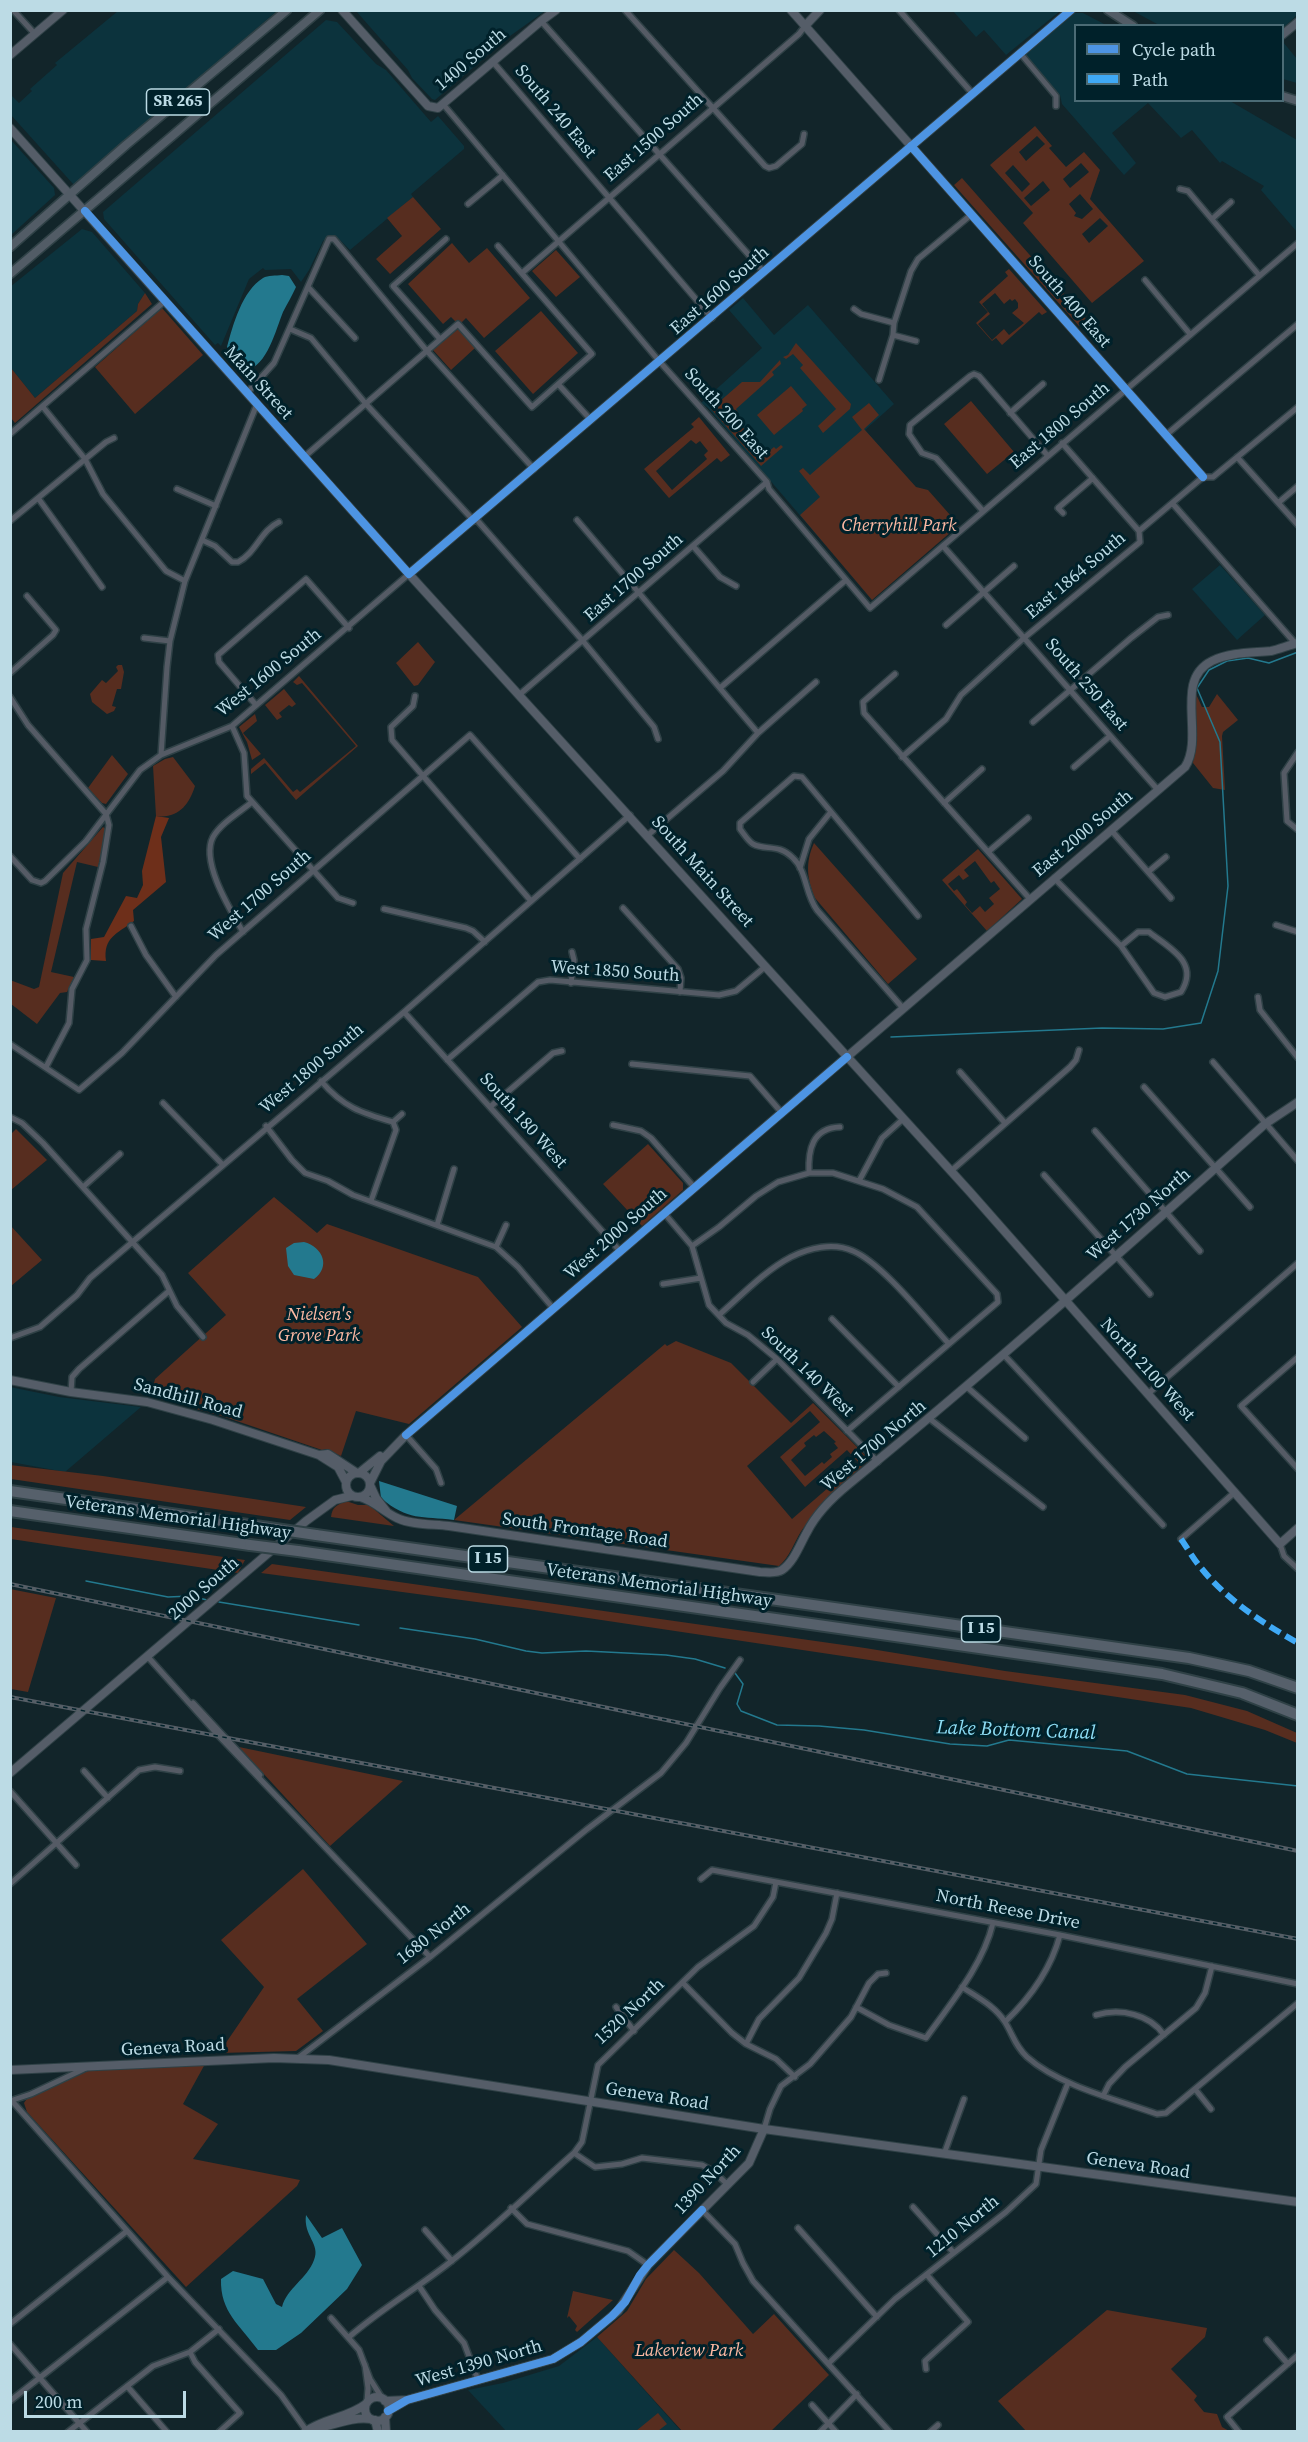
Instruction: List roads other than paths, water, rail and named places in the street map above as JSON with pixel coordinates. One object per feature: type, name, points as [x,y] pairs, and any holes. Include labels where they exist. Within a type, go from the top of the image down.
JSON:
[{"type":"highway","name":"Veterans Memorial Highway","points":[[10,1491],[1189,1658],[1249,1671],[1298,1688]]},
{"type":"highway","name":"Veterans Memorial Highway","points":[[10,1511],[1162,1674],[1235,1691],[1298,1715]]},
{"type":"main road","name":"SR 265","points":[[10,247],[126,144],[287,10]]},
{"type":"main road","name":"SR 265","points":[[10,274],[320,10]]},
{"type":"main road","points":[[1108,10],[1130,24]]},
{"type":"street","points":[[13,10],[35,34]]},
{"type":"street","points":[[10,55],[63,10]]},
{"type":"street","name":"1400 South","points":[[342,10],[433,109],[443,104],[556,10]]},
{"type":"street","points":[[625,10],[765,166],[769,168],[777,166],[802,144],[804,134]]},
{"type":"street","name":"South 400 East","points":[[791,10],[1203,477]]},
{"type":"street","points":[[804,26],[820,10]]},
{"type":"street","points":[[899,10],[973,94]]},
{"type":"street","name":"East 1600 South","points":[[409,574],[1071,10]]},
{"type":"street","points":[[541,21],[764,272]]},
{"type":"street","points":[[1284,33],[1298,22]]},
{"type":"street","name":"East 1500 South","points":[[522,273],[799,34],[804,26]]},
{"type":"street","points":[[1020,53],[1056,96],[1056,106]]},
{"type":"street","name":"South 240 East","points":[[493,62],[712,318]]},
{"type":"street","name":"South 200 East","points":[[443,104],[660,362],[767,482],[770,489],[870,608]]},
{"type":"street","name":"Main Street","points":[[10,128],[409,574]]},
{"type":"street","points":[[468,204],[503,175]]},
{"type":"street","points":[[1180,189],[1188,191],[1259,275]]},
{"type":"street","points":[[1212,219],[1231,202]]},
{"type":"street","points":[[879,380],[911,271],[918,259],[972,214]]},
{"type":"street","points":[[247,393],[274,363],[329,239],[334,239],[427,351],[534,469]]},
{"type":"street","points":[[440,339],[393,286],[446,239]]},
{"type":"street","name":"East 1800 South","points":[[870,608],[1298,243]]},
{"type":"street","points":[[304,457],[458,324],[532,407],[592,354],[498,246]]},
{"type":"street","points":[[1145,280],[1190,334]]},
{"type":"street","points":[[308,287],[355,338]]},
{"type":"street","points":[[10,434],[165,301]]},
{"type":"street","points":[[854,309],[861,314],[894,323]]},
{"type":"street","points":[[1166,435],[1298,324]]},
{"type":"street","points":[[290,329],[311,338],[366,404],[475,520],[583,641],[654,727],[658,739]]},
{"type":"street","points":[[893,335],[916,341]]},
{"type":"street","points":[[983,511],[936,458],[922,453],[908,431],[910,425],[974,374],[979,376],[1048,456]]},
{"type":"street","points":[[558,384],[591,420]]},
{"type":"street","points":[[1010,413],[1043,384]]},
{"type":"street","points":[[161,755],[170,641],[185,581],[257,404]]},
{"type":"street","points":[[43,406],[85,459],[103,494],[166,571],[185,581]]},
{"type":"street","name":"East 1864 South","points":[[903,757],[946,719],[961,695],[1024,638],[1139,544],[1142,538],[1139,531],[1203,477],[1213,477],[1298,407]]},
{"type":"street","points":[[10,521],[106,442],[114,438]]},
{"type":"street","points":[[1062,443],[1139,531]]},
{"type":"street","points":[[1237,457],[1298,525]]},
{"type":"street","points":[[1063,513],[1058,508],[1093,478]]},
{"type":"street","name":"East 1700 South","points":[[519,695],[767,482]]},
{"type":"street","points":[[1278,503],[1298,486]]},
{"type":"street","points":[[177,489],[216,506]]},
{"type":"street","points":[[38,498],[102,587]]},
{"type":"street","points":[[1173,504],[1296,643]]},
{"type":"street","points":[[577,520],[758,733]]},
{"type":"street","points":[[202,540],[215,546],[232,562],[238,562],[254,549],[271,526],[279,522]]},
{"type":"street","points":[[693,546],[720,577],[736,586]]},
{"type":"street","name":"South 250 East","points":[[943,546],[1158,790]]},
{"type":"street","points":[[946,625],[1014,566]]},
{"type":"street","name":"West 1600 South","points":[[10,856],[32,880],[41,883],[79,849],[132,778],[161,755],[232,726],[349,628],[409,574]]},
{"type":"street","name":"South Main Street","points":[[409,574],[630,815],[902,1120],[970,1192]]},
{"type":"street","points":[[256,705],[217,658],[306,579],[349,628]]},
{"type":"street","points":[[720,688],[846,579]]},
{"type":"street","points":[[10,673],[54,635],[56,630],[27,596]]},
{"type":"street","points":[[1033,722],[1158,617],[1168,615]]},
{"type":"street","points":[[144,638],[170,641]]},
{"type":"street","name":"East 2000 South","points":[[847,1057],[902,1007],[1185,767],[1190,759],[1193,744],[1192,691],[1194,680],[1201,668],[1222,657],[1272,651],[1296,643]]},
{"type":"street","points":[[895,674],[863,702],[866,716],[1030,899]]},
{"type":"street","points":[[648,835],[723,771],[758,733],[816,682]]},
{"type":"street","points":[[415,696],[413,706],[392,725],[390,732],[392,740],[531,901]]},
{"type":"street","points":[[10,697],[28,725],[106,814],[109,825],[103,862],[87,923],[87,960],[72,989],[69,1023],[46,1068],[10,1044]]},
{"type":"street","points":[[232,726],[244,753],[247,796],[338,898],[353,903]]},
{"type":"street","name":"West 1700 South","points":[[46,1068],[80,1090],[122,1053],[216,955],[470,735],[580,859]]},
{"type":"street","points":[[1074,767],[1110,736]]},
{"type":"street","points":[[1298,752],[1284,772],[1287,820],[1298,830]]},
{"type":"street","points":[[944,803],[982,769]]},
{"type":"street","points":[[902,1007],[817,910],[807,893],[800,867],[793,857],[782,850],[757,845],[750,841],[739,825],[794,776],[804,778],[830,813],[918,916]]},
{"type":"street","points":[[243,932],[227,905],[210,853],[213,837],[252,802]]},
{"type":"street","points":[[800,867],[809,839],[830,813]]},
{"type":"street","name":"West 1800 South","points":[[10,1338],[40,1327],[77,1295],[90,1278],[267,1126],[405,1012],[630,815]]},
{"type":"street","points":[[988,852],[1028,818]]},
{"type":"street","points":[[1111,830],[1171,898]]},
{"type":"street","points":[[1148,872],[1166,858]]},
{"type":"street","points":[[1054,878],[1120,946],[1154,993],[1165,997],[1181,992],[1188,972],[1185,962],[1149,932],[1144,930],[1138,932],[1120,946]]},
{"type":"street","points":[[623,908],[678,969],[681,978],[680,992]]},
{"type":"street","points":[[384,909],[466,928],[485,942]]},
{"type":"street","points":[[1276,925],[1298,932]]},
{"type":"street","points":[[131,926],[146,955],[176,997]]},
{"type":"street","points":[[572,952],[572,983]]},
{"type":"street","name":"West 1850 South","points":[[447,1059],[538,982],[550,980],[719,995],[736,991],[766,966]]},
{"type":"street","points":[[1258,997],[1260,1010],[1298,1058]]},
{"type":"street","name":"South 180 West","points":[[405,1012],[620,1251]]},
{"type":"street","points":[[951,1171],[1070,1067],[1076,1060],[1079,1050]]},
{"type":"street","points":[[490,1107],[553,1053],[562,1051]]},
{"type":"street","name":"West 2000 South","points":[[370,1484],[381,1461],[406,1435],[847,1057]]},
{"type":"street","points":[[1214,1062],[1298,1161]]},
{"type":"street","points":[[632,1064],[750,1076],[782,1113]]},
{"type":"street","points":[[960,1072],[1005,1123]]},
{"type":"street","points":[[321,1081],[333,1096],[345,1105],[393,1122],[396,1130],[371,1201]]},
{"type":"street","points":[[1144,1087],[1250,1207]]},
{"type":"street","name":"West 1730 North","points":[[1004,1355],[1265,1124],[1298,1102]]},
{"type":"street","points":[[163,1103],[223,1165]]},
{"type":"street","points":[[393,1122],[402,1114]]},
{"type":"street","points":[[10,1117],[22,1123],[43,1143],[162,1275],[177,1306],[203,1336]]},
{"type":"street","points":[[859,1181],[882,1138],[902,1120]]},
{"type":"street","points":[[613,1125],[640,1131],[651,1138],[694,1187]]},
{"type":"street","points":[[267,1126],[292,1160],[305,1173],[371,1201],[496,1247],[518,1267],[553,1308]]},
{"type":"street","points":[[809,1173],[808,1156],[812,1143],[822,1132],[840,1126]]},
{"type":"street","points":[[1095,1131],[1200,1251]]},
{"type":"street","points":[[83,1187],[120,1154]]},
{"type":"street","points":[[437,1225],[454,1169]]},
{"type":"street","points":[[692,1246],[771,1185],[809,1173],[833,1173],[894,1194],[917,1208],[997,1294],[998,1302],[847,1431]]},
{"type":"street","points":[[1044,1175],[1150,1294]]},
{"type":"street","name":"North 2100 West","points":[[970,1192],[1149,1393],[1280,1544],[1284,1556],[1298,1569]]},
{"type":"street","name":"South 140 West","points":[[664,1213],[692,1246],[709,1305],[726,1323],[748,1335],[777,1359],[878,1462]]},
{"type":"street","points":[[496,1247],[506,1225]]},
{"type":"street","points":[[719,1315],[778,1265],[791,1257],[821,1247],[837,1247],[852,1251],[866,1259],[890,1280],[950,1344]]},
{"type":"street","points":[[1149,1393],[1298,1263]]},
{"type":"street","points":[[663,1284],[701,1278]]},
{"type":"street","points":[[72,1392],[72,1377],[79,1369],[169,1291]]},
{"type":"street","points":[[832,1319],[899,1387]]},
{"type":"street","points":[[1004,1355],[1163,1525]]},
{"type":"street","name":"West 1700 North","points":[[779,1572],[792,1559],[807,1532],[828,1505],[847,1486],[1004,1355]]},
{"type":"street","points":[[753,1382],[777,1359]]},
{"type":"street","points":[[1297,1359],[1241,1406],[1298,1469]]},
{"type":"street","name":"Sandhill Road","points":[[10,1380],[72,1392],[147,1402],[213,1420],[319,1455],[338,1467],[346,1484]]},
{"type":"street","points":[[967,1387],[1025,1438]]},
{"type":"street","points":[[930,1419],[1043,1507]]},
{"type":"street","points":[[406,1435],[436,1469],[441,1483]]},
{"type":"street","name":"West 2000 South","points":[[358,1473],[374,1463],[398,1438],[406,1435]]},
{"type":"street","name":"Sandhill Road","points":[[319,1455],[328,1454],[358,1473]]},
{"type":"street","points":[[306,1521],[321,1504],[346,1484],[350,1476],[358,1473],[366,1476],[376,1498],[388,1513]]},
{"type":"street","points":[[346,1484],[347,1491],[356,1496]]},
{"type":"street","points":[[306,1521],[335,1500],[367,1493],[370,1484]]},
{"type":"street","points":[[1181,1539],[1234,1492]]},
{"type":"street","name":"South Frontage Road","points":[[356,1496],[367,1499],[398,1519],[411,1522],[760,1572],[779,1572]]},
{"type":"street","name":"2000 South","points":[[10,1773],[48,1740],[56,1730],[148,1657],[306,1521]]},
{"type":"street","points":[[1280,1544],[1298,1528]]},
{"type":"street","points":[[148,1657],[247,1766],[262,1778],[430,1957]]},
{"type":"street","name":"1680 North","points":[[298,2058],[430,1957],[586,1830],[594,1821],[663,1771],[686,1743],[715,1695],[740,1660]]},
{"type":"street","points":[[10,1884],[139,1770],[155,1767],[180,1771]]},
{"type":"street","points":[[84,1771],[108,1798]]},
{"type":"street","points":[[10,1791],[76,1865]]},
{"type":"street","name":"North Reese Drive","points":[[701,1879],[712,1870],[1059,1935],[1298,1984]]},
{"type":"street","name":"1520 North","points":[[349,2337],[371,2317],[452,2261],[574,2153],[582,2142],[598,2064],[698,1967],[754,1926],[770,1903],[776,1882]]},
{"type":"street","points":[[746,2044],[759,2019],[800,1978],[826,1933],[832,1919],[837,1893]]},
{"type":"street","points":[[856,2007],[889,2025],[926,2038],[962,1987],[988,1942],[993,1923]]},
{"type":"street","points":[[1005,2022],[1026,2002],[1045,1972],[1056,1951],[1059,1935]]},
{"type":"street","points":[[1103,2096],[1115,2076],[1196,2008],[1201,2001],[1212,1966]]},
{"type":"street","name":"1390 North","points":[[648,2265],[749,2163],[781,2086],[810,2064],[851,2017],[869,1983],[878,1974],[886,1973]]},
{"type":"street","points":[[683,1983],[732,2033],[746,2044],[776,2059],[795,2077]]},
{"type":"street","points":[[962,1987],[997,2011],[1016,2046],[1043,2069],[1068,2083],[1163,2114],[1298,2003]]},
{"type":"street","points":[[616,2007],[634,2031]]},
{"type":"street","points":[[1096,2014],[1118,2012],[1147,2019],[1156,2024],[1164,2035]]},
{"type":"street","name":"Geneva Road","points":[[10,2070],[298,2058],[329,2060],[764,2129],[1298,2202]]},
{"type":"street","points":[[89,2066],[32,2094],[11,2101],[168,2277],[281,2395],[305,2431]]},
{"type":"street","name":"1210 North","points":[[829,2363],[903,2292],[927,2275],[1036,2184],[1041,2150],[1068,2083]]},
{"type":"street","points":[[1195,2089],[1211,2109]]},
{"type":"street","points":[[944,2154],[964,2099]]},
{"type":"street","points":[[574,2153],[595,2167],[622,2164],[642,2158],[702,2165],[712,2170],[728,2185]]},
{"type":"street","points":[[912,2207],[954,2253]]},
{"type":"street","points":[[511,2208],[527,2224],[628,2252],[648,2265]]},
{"type":"street","points":[[702,2210],[735,2244],[742,2264],[753,2281],[890,2432]]},
{"type":"street","points":[[798,2228],[877,2317]]},
{"type":"street","points":[[425,2230],[452,2261]]},
{"type":"street","points":[[10,2324],[127,2231]]},
{"type":"street","name":"West 1390 North","points":[[383,2399],[407,2400],[553,2359],[567,2352],[618,2311],[648,2265]]},
{"type":"street","points":[[926,2368],[925,2361],[932,2353],[968,2322],[927,2275]]},
{"type":"street","points":[[10,2401],[168,2277]]},
{"type":"street","points":[[418,2286],[435,2310],[464,2343],[478,2380]]},
{"type":"street","points":[[331,2318],[358,2350],[364,2366],[383,2399],[387,2414],[386,2432]]},
{"type":"street","points":[[68,2432],[153,2366],[190,2352],[219,2329]]},
{"type":"street","points":[[1267,2340],[1288,2364]]},
{"type":"street","points":[[10,2344],[87,2432]]},
{"type":"street","points":[[190,2352],[195,2362],[240,2413],[219,2432]]},
{"type":"street","points":[[1239,2432],[1227,2417],[1298,2355]]},
{"type":"street","points":[[364,2366],[368,2388],[366,2414],[373,2420],[378,2432]]},
{"type":"street","points":[[127,2386],[168,2432]]},
{"type":"street","points":[[820,2432],[857,2394]]},
{"type":"street","points":[[305,2431],[316,2424],[353,2413],[374,2398],[383,2399]]},
{"type":"street","name":"West 1390 North","points":[[387,2414],[407,2400]]},
{"type":"street","points":[[812,2405],[836,2432]]},
{"type":"street","points":[[305,2431],[355,2418],[373,2420],[387,2414]]},
{"type":"street","points":[[930,2432],[938,2425]]},
{"type":"water","points":[[289,276],[296,287],[265,355],[260,362],[246,370],[232,357],[227,347],[235,319],[249,291],[256,284],[265,277]]},
{"type":"water","points":[[304,1242],[316,1248],[322,1258],[322,1269],[314,1279],[294,1275],[288,1266],[286,1248],[294,1243]]},
{"type":"water","points":[[379,1481],[457,1506],[454,1520],[416,1516],[399,1511],[381,1498]]},
{"type":"water","points":[[306,2215],[322,2238],[342,2228],[362,2265],[347,2289],[301,2333],[276,2350],[258,2350],[232,2318],[224,2300],[221,2279],[233,2271],[263,2279],[276,2304],[282,2307],[288,2294],[311,2267],[316,2254],[307,2229]]},
{"type":"waterway","points":[[891,1037],[1102,1028],[1163,1029],[1201,1023],[1218,971],[1228,886],[1220,742],[1197,688],[1209,670],[1227,661],[1248,658],[1269,663],[1298,652]]},
{"type":"waterway","name":"Lake Bottom Canal","points":[[86,1581],[168,1597],[191,1596],[207,1600]]},
{"type":"waterway","name":"Lake Bottom Canal","points":[[219,1602],[359,1625]]},
{"type":"waterway","name":"Lake Bottom Canal","points":[[400,1628],[475,1639],[542,1653],[586,1651],[666,1655],[695,1659],[725,1668]]},
{"type":"waterway","name":"Lake Bottom Canal","points":[[735,1673],[743,1684],[737,1704],[741,1711],[777,1725],[864,1730],[950,1744],[987,1746],[1009,1740],[1127,1751],[1187,1774],[1298,1786]]},
{"type":"railway","points":[[10,1584],[1298,1851]]},
{"type":"railway","points":[[10,1697],[1298,1939]]},
{"type":"park label","name":"Cherryhill Park","points":[[899,526]]},
{"type":"park label","name":"Nielsen's Grove Park","points":[[319,1325]]},
{"type":"park label","name":"Lakeview Park","points":[[689,2351]]}]
